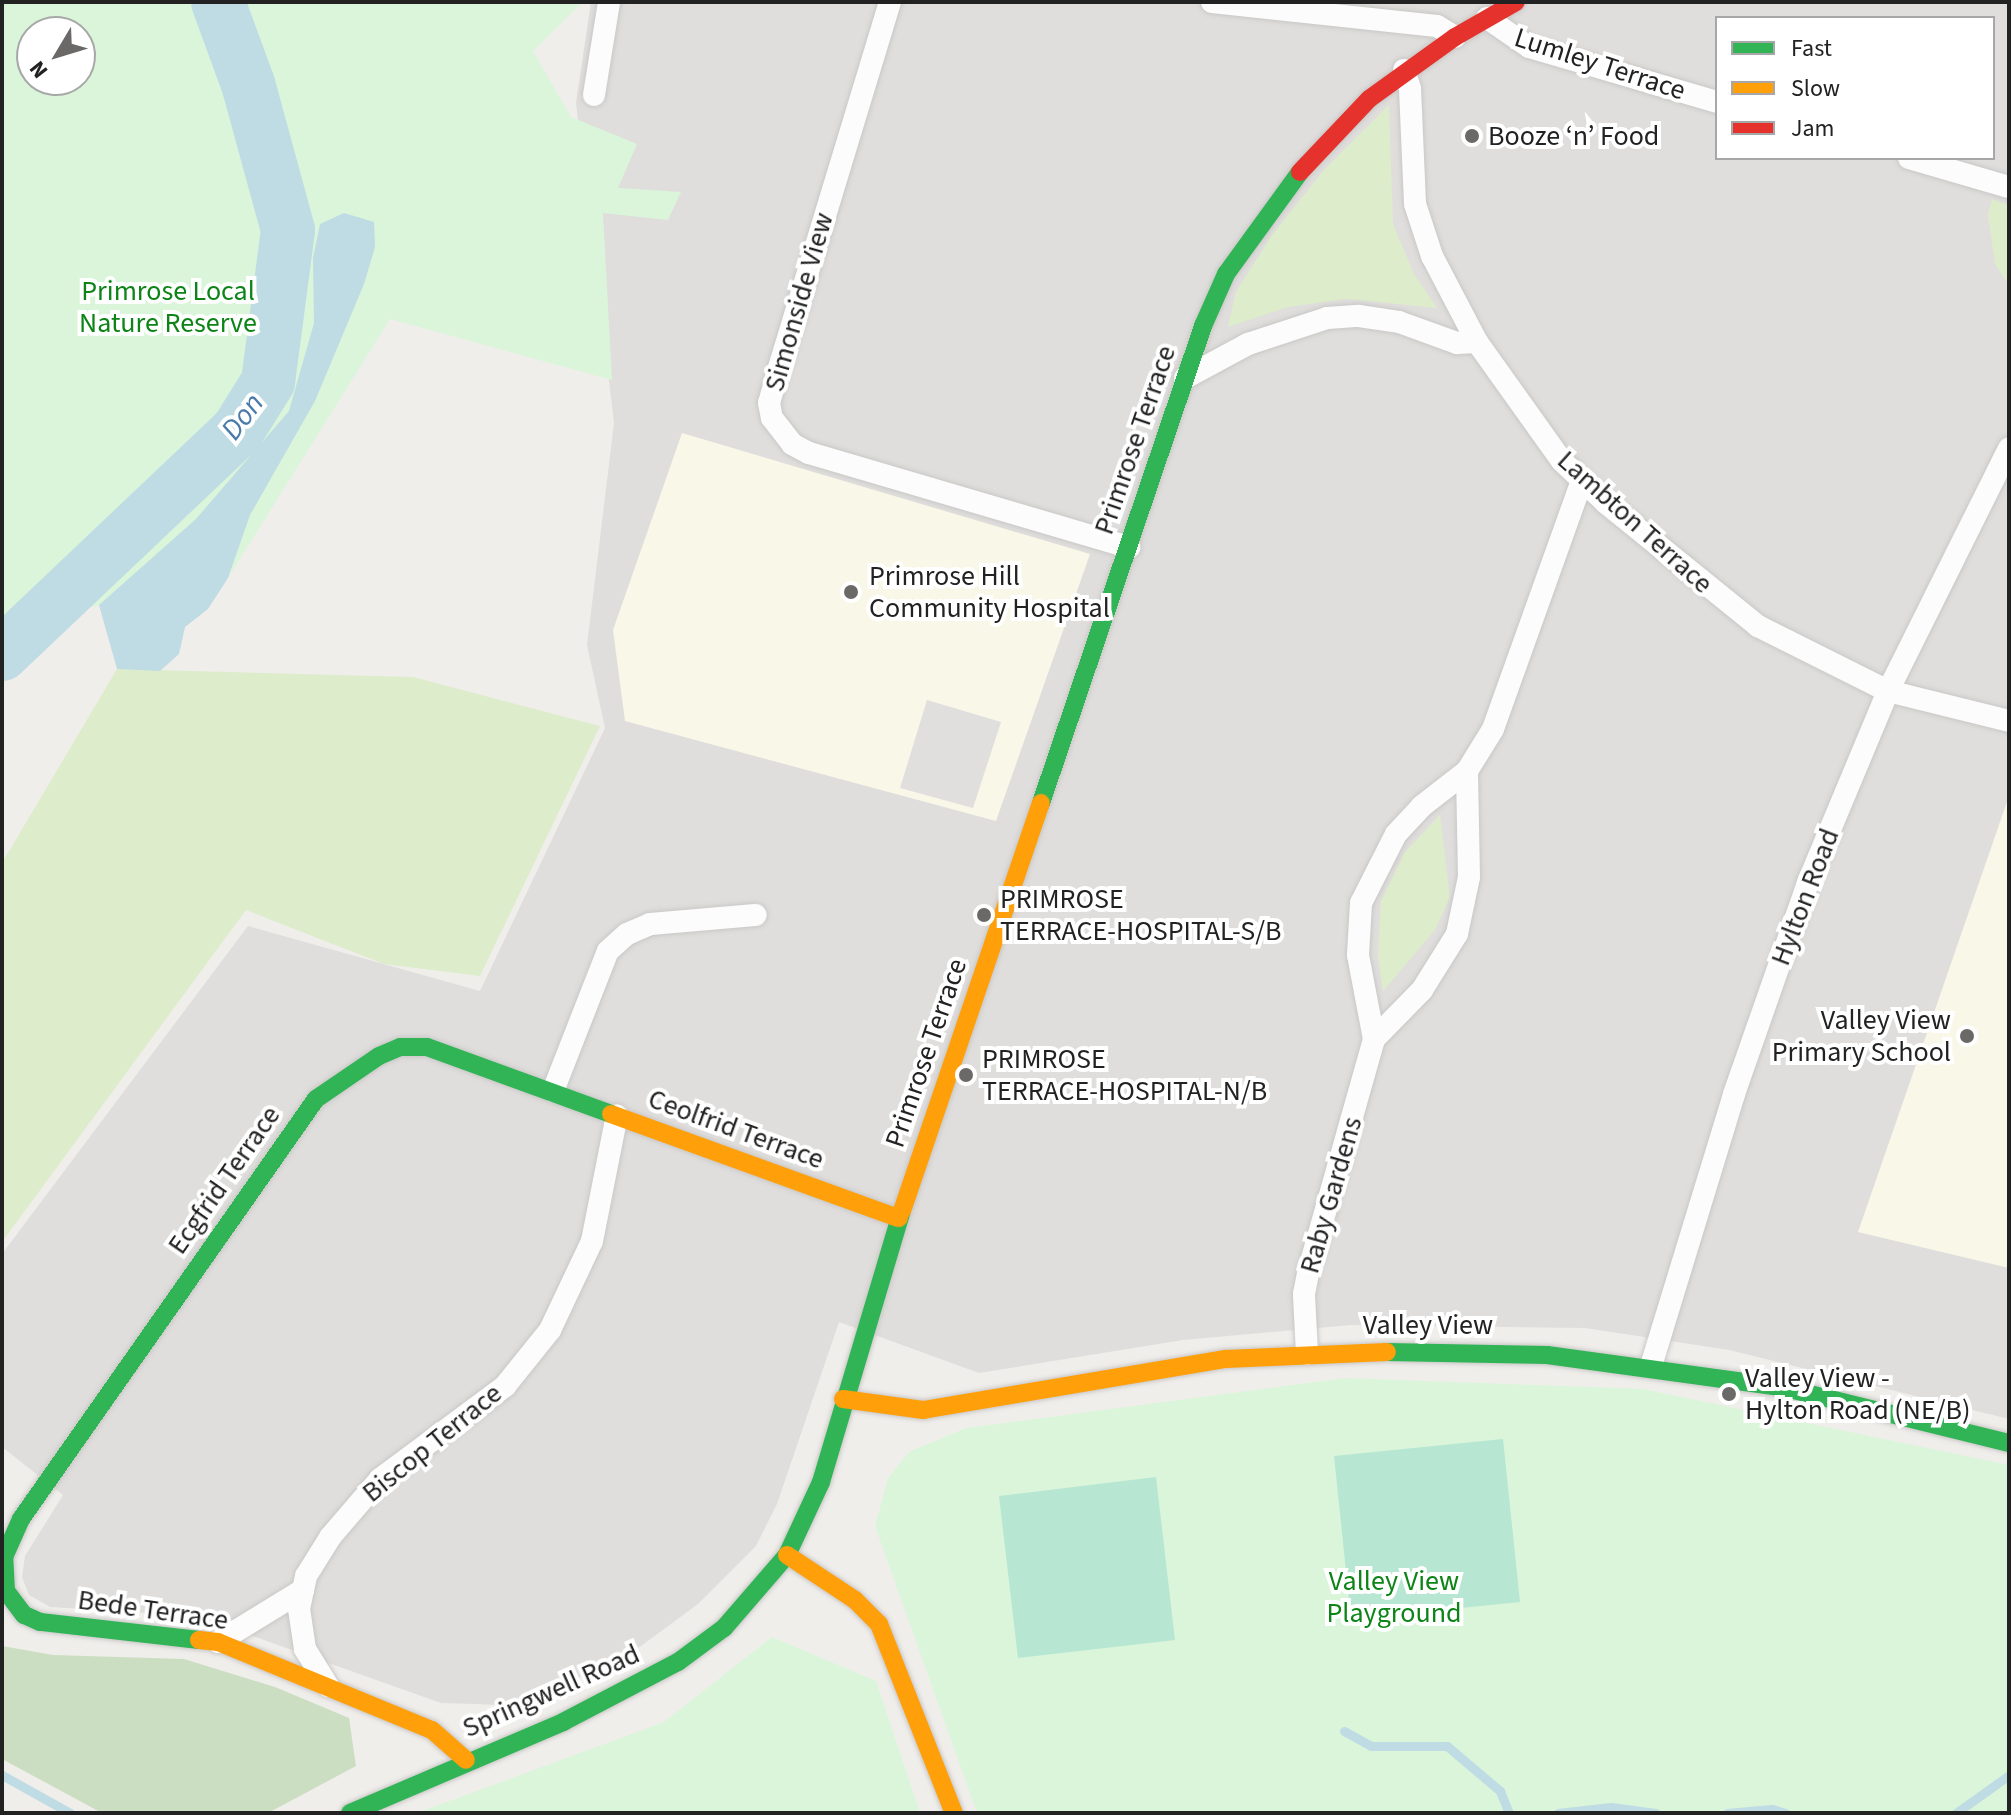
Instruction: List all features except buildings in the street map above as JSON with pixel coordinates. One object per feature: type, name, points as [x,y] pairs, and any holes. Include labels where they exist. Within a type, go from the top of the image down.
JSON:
[{"type":"street","points":[[594,95],[609,2]]},
{"type":"street","name":"Simonside View","points":[[890,2],[769,403],[772,418],[792,444],[809,453],[1129,547]]},
{"type":"street","points":[[1212,2],[1437,26],[1455,37]]},
{"type":"street","name":"Primrose Terrace","points":[[843,1399],[897,1226],[1185,378],[1226,274],[1295,177],[1369,99],[1404,70],[1516,2]]},
{"type":"street","name":"Lumley Terrace","points":[[1487,18],[1529,47],[1715,101]]},
{"type":"street","name":"Lambton Terrace","points":[[1404,70],[1410,89],[1415,204],[1432,256],[1477,342],[1528,419],[1582,480],[1758,626],[1888,691],[2009,721]]},
{"type":"street","points":[[1916,160],[2009,187]]},
{"type":"street","points":[[1185,378],[1248,344],[1327,318],[1359,316],[1399,322],[1457,343],[1477,342]]},
{"type":"street","name":"Hylton Road","points":[[1651,1366],[1734,1094],[1799,908],[1888,691],[2009,448]]},
{"type":"street","name":"Raby Gardens","points":[[1307,1354],[1306,1281],[1374,1039],[1358,955],[1361,903],[1396,834],[1422,806],[1467,771],[1493,729],[1582,480]]},
{"type":"street","name":"Raby Gardens","points":[[1374,1039],[1422,990],[1457,934],[1469,877],[1467,771]]},
{"type":"street","points":[[553,1091],[608,951],[627,934],[650,924],[756,915]]},
{"type":"street","name":"Ecgfrid Terrace","points":[[29,1507],[331,1085],[379,1056],[414,1045],[553,1091]]},
{"type":"street","name":"Ceolfrid Terrace","points":[[553,1091],[897,1226]]},
{"type":"street","name":"Biscop Terrace","points":[[328,1686],[305,1649],[299,1609],[306,1576],[355,1505],[409,1454],[472,1415],[505,1386],[550,1330],[592,1241],[617,1115]]},
{"type":"street","name":"Valley View","points":[[843,1399],[923,1410],[1226,1359],[1307,1354],[1547,1355],[1651,1366],[1781,1387],[2009,1443]]},
{"type":"street","name":"Springwell Road","points":[[350,1813],[466,1760],[563,1722],[678,1662],[724,1628],[787,1555],[808,1519],[843,1399]]},
{"type":"street","name":"Bede Terrace","points":[[29,1507],[9,1542],[2,1575],[6,1591],[24,1615],[40,1622],[218,1642],[432,1730],[466,1760]]},
{"type":"street","points":[[787,1555],[855,1600],[879,1624],[954,1813]]},
{"type":"street","points":[[218,1642],[303,1590]]},
{"type":"shaded area","points":[[591,2],[2009,2],[2009,1419],[1729,1350],[1585,1328],[1351,1325],[1183,1340],[979,1373],[839,1322],[777,1504],[756,1546],[698,1604],[641,1646],[548,1694],[505,1705],[441,1703],[196,1616],[50,1607],[29,1595],[22,1577],[25,1556],[63,1495],[2,1447],[2,1254],[248,926],[480,991],[605,728],[587,645],[614,423],[576,103]]},
{"type":"shaded area","name":"Primrose Hill Community Hospital","points":[[682,433],[1090,554],[996,821],[625,721],[613,630]]},
{"type":"shaded area","points":[[927,700],[1001,722],[973,808],[900,788]]},
{"type":"shaded area","name":"Valley View Primary School","points":[[2009,796],[2009,1268],[1858,1232]]},
{"type":"green space","name":"Primrose Local Nature Reserve","points":[[2,2],[583,2],[533,51],[571,117],[637,144],[618,188],[681,192],[668,220],[603,213],[612,380],[390,319],[228,578],[2,626]]},
{"type":"green space","points":[[1389,105],[1393,224],[1414,274],[1437,308],[1346,299],[1288,307],[1228,327],[1236,292],[1272,235],[1324,170]]},
{"type":"green space","points":[[1992,199],[2009,205],[2009,285],[1995,264],[1988,215]]},
{"type":"green space","points":[[117,669],[413,677],[600,726],[480,976],[384,964],[246,910],[2,1242],[2,863]]},
{"type":"green space","points":[[1440,815],[1450,897],[1435,930],[1383,991],[1378,955],[1381,901],[1405,852]]},
{"type":"green space","name":"Valley View Playground","points":[[1345,1378],[1643,1389],[2009,1465],[2009,1813],[977,1813],[875,1526],[888,1478],[909,1452],[966,1428]]},
{"type":"green space","points":[[1503,1439],[1520,1602],[1351,1619],[1334,1456]]},
{"type":"green space","points":[[1156,1477],[1175,1640],[1018,1658],[999,1496]]},
{"type":"green space","points":[[772,1637],[876,1681],[920,1813],[417,1813],[664,1722]]},
{"type":"green space","points":[[2,1646],[53,1655],[184,1659],[275,1687],[349,1718],[356,1766],[268,1813],[102,1813],[2,1759]]},
{"type":"water","points":[[344,213],[374,222],[375,247],[364,284],[315,401],[250,515],[228,578],[208,609],[185,627],[179,654],[160,671],[117,669],[99,605],[196,519],[289,411],[314,323],[313,258],[320,224]]},
{"type":"waterway","name":"Don","points":[[2,654],[238,430],[268,382],[288,230],[248,84],[218,2]]},
{"type":"waterway","points":[[1344,1731],[1371,1746],[1447,1746],[1500,1791],[1509,1813]]},
{"type":"waterway","points":[[2,1775],[70,1813]]},
{"type":"waterway","points":[[1956,1813],[2009,1775]]},
{"type":"waterway","points":[[1558,1813],[1611,1807],[1656,1813]]},
{"type":"waterway","points":[[1727,1813],[1772,1809],[1785,1813]]},
{"type":"traffic: fast","points":[[1041,803],[1203,326],[1226,274],[1300,172]]},
{"type":"traffic: fast","points":[[199,1640],[40,1622],[24,1615],[6,1591],[4,1557],[21,1519],[316,1099],[379,1056],[400,1047],[427,1047],[611,1114]]},
{"type":"traffic: fast","points":[[350,1813],[563,1722],[678,1662],[724,1628],[787,1555],[821,1482],[902,1211]]},
{"type":"traffic: fast","points":[[1387,1352],[1547,1355],[1781,1387],[2009,1443]]},
{"type":"traffic: slow","points":[[902,1211],[1041,803]]},
{"type":"traffic: slow","points":[[611,1114],[899,1218]]},
{"type":"traffic: slow","points":[[843,1399],[923,1410],[1226,1359],[1387,1352]]},
{"type":"traffic: slow","points":[[787,1555],[855,1600],[879,1624],[954,1813]]},
{"type":"traffic: slow","points":[[199,1640],[218,1642],[432,1730],[466,1760]]},
{"type":"traffic: jam","points":[[1300,172],[1369,99],[1455,37],[1516,2]]},
{"type":"place","name":"Booze ‘n’ Food","points":[[1472,136]]},
{"type":"place","name":"Primrose Hill Community Hospital","points":[[851,592]]},
{"type":"place","name":"PRIMROSE TERRACE-HOSPITAL-S/B","points":[[984,915]]},
{"type":"place","name":"Valley View Primary School","points":[[1967,1036]]},
{"type":"place","name":"PRIMROSE TERRACE-HOSPITAL-N/B","points":[[966,1075]]},
{"type":"place","name":"Valley View - Hylton Road (NE/B)","points":[[1729,1394]]}]
